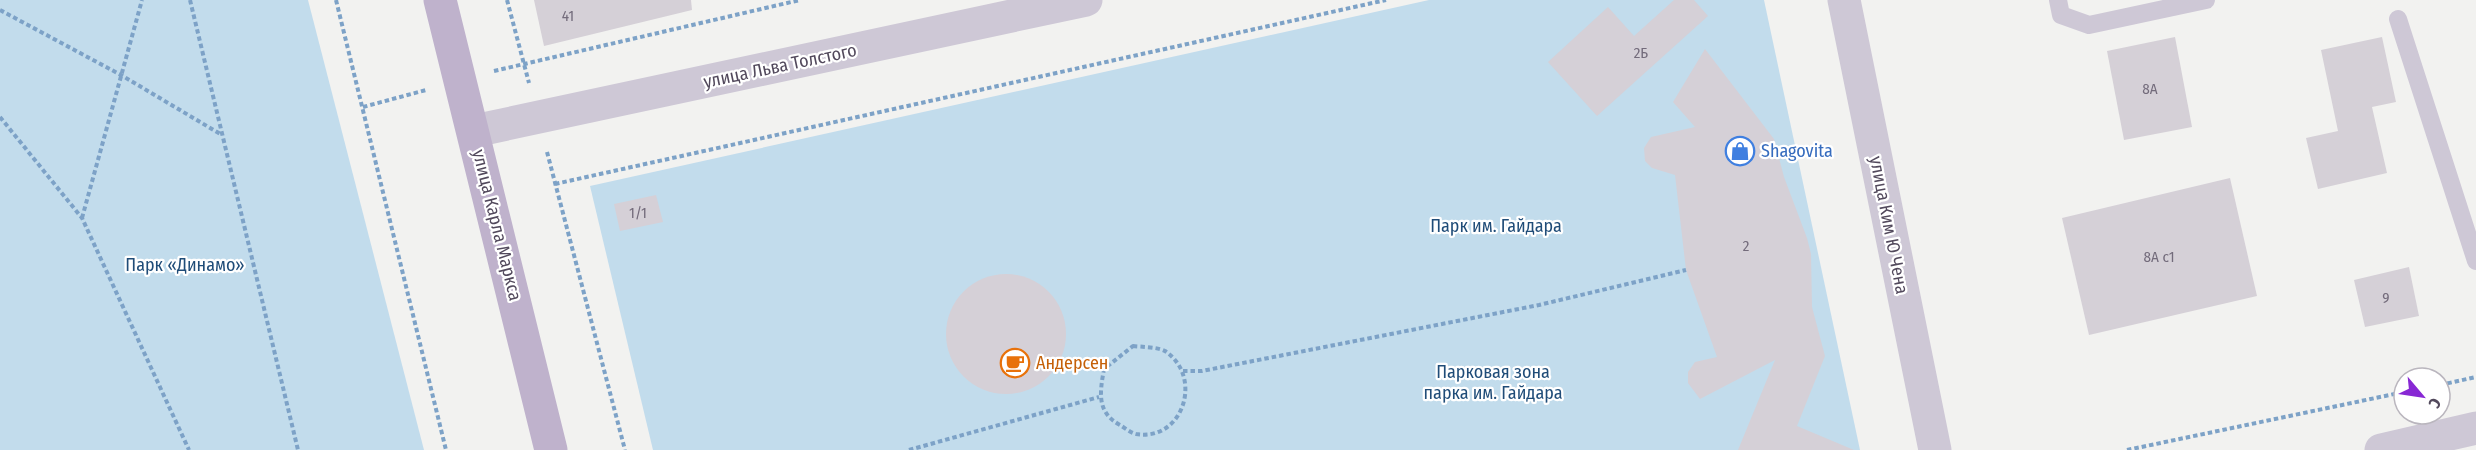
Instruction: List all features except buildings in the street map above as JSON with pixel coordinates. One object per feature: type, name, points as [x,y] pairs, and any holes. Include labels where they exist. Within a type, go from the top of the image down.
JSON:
[{"type":"main road","name":"улица Карла Маркса","points":[[440,0],[551,450]]},
{"type":"street","name":"улица Льва Толстого","points":[[474,131],[1086,0]]},
{"type":"street","name":"улица Ким Ю Чена","points":[[1844,0],[1935,450]]},
{"type":"street","points":[[2381,450],[2476,428]]},
{"type":"lane","points":[[2058,0],[2061,15],[2089,25],[2206,0]]},
{"type":"lane","points":[[2398,19],[2476,261]]},
{"type":"path","points":[[82,218],[142,0]]},
{"type":"path","points":[[190,0],[298,450]]},
{"type":"path","points":[[336,0],[446,450]]},
{"type":"path","points":[[507,0],[625,450]]},
{"type":"path","points":[[524,63],[800,0]]},
{"type":"path","points":[[555,184],[1386,0]]},
{"type":"path","points":[[0,10],[121,75],[222,135]]},
{"type":"path","points":[[0,117],[82,218],[189,450]]},
{"type":"path","points":[[1183,371],[1202,371],[1516,310],[1686,270]]},
{"type":"path","points":[[1133,346],[1164,350],[1183,371],[1187,392],[1177,419],[1158,432],[1136,434],[1110,420],[1099,397],[1104,369],[1133,346]]},
{"type":"path","points":[[2452,382],[2476,377]]},
{"type":"path","points":[[2127,450],[2392,395]]},
{"type":"path","points":[[909,450],[1099,397]]},
{"type":"green space","name":"Парк «Динамо»","points":[[0,0],[308,0],[424,450],[0,450]]},
{"type":"green space","name":"Парк им. Гайдара","points":[[1429,0],[1764,0],[1860,450],[653,450],[590,186]]},
{"type":"place","name":"Shagovita","points":[[1740,151]]},
{"type":"place","name":"Андерсен","points":[[1015,363]]},
{"type":"park label","name":"Парковая зона парка им. Гайдара","points":[[1493,382]]}]
